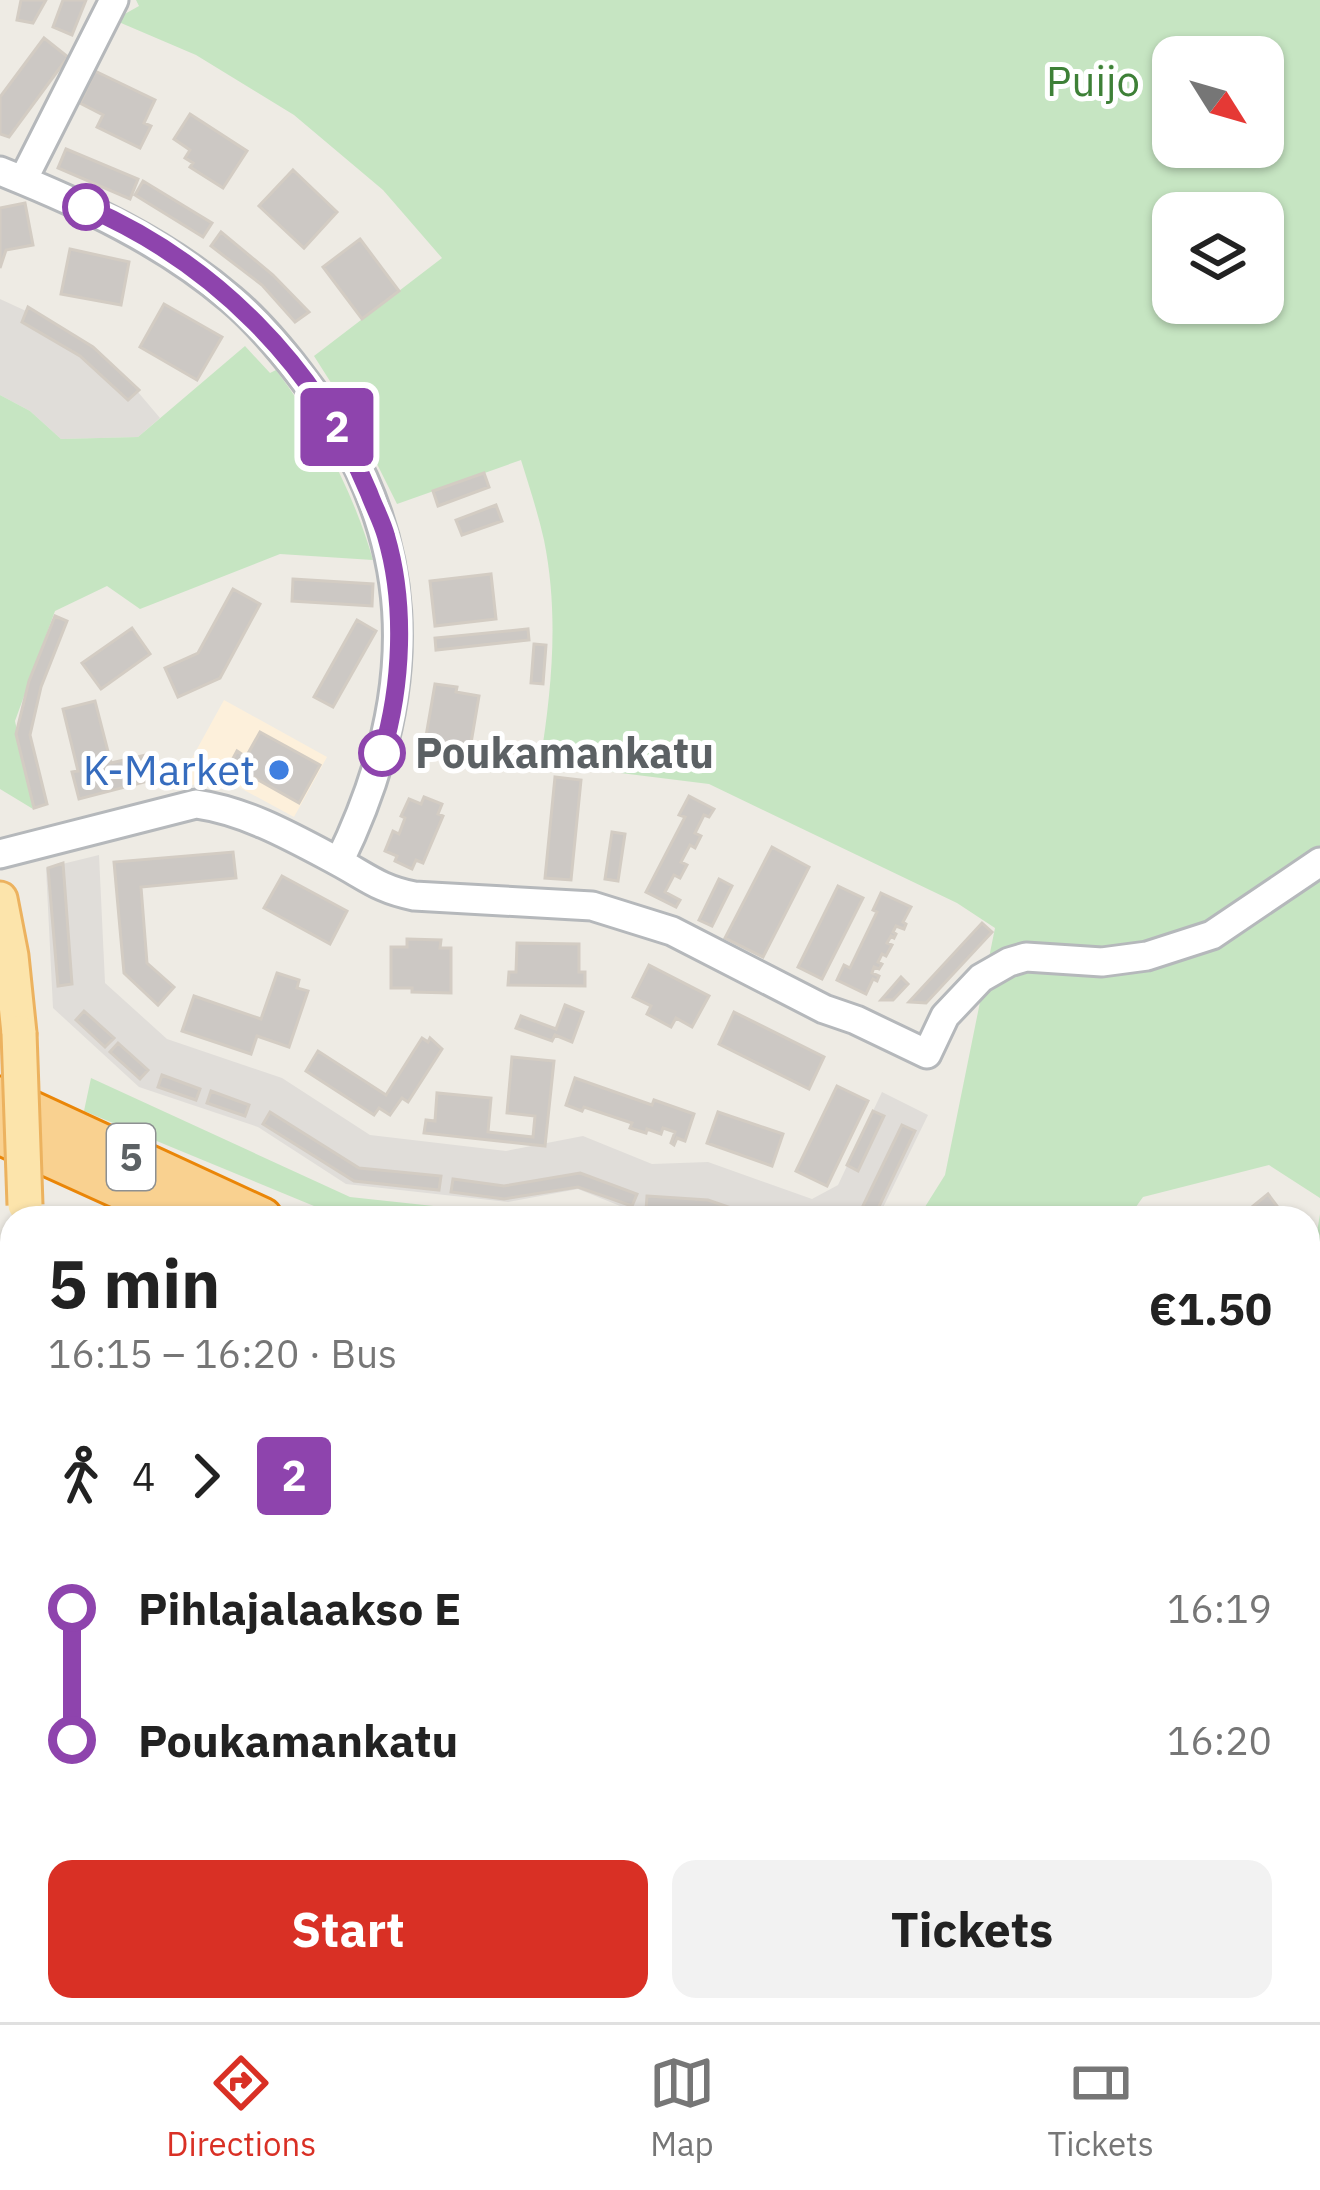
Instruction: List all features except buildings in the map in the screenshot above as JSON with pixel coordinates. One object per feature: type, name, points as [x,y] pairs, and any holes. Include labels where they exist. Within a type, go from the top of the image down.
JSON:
[{"type":"highway","name":"5","points":[[0,1097],[236,1206]]},
{"type":"highway","name":"5","points":[[0,1134],[159,1206]]},
{"type":"main road","points":[[0,898],[19,1033],[26,1206]]},
{"type":"street","points":[[114,0],[11,175],[109,217],[233,300],[327,408],[355,459],[386,536],[398,607],[397,666],[388,734],[339,862]]},
{"type":"street","points":[[0,854],[196,804],[228,808],[393,892],[592,906],[672,931],[824,1009],[927,1054],[945,1016],[981,978],[1009,962],[1026,957],[1102,962],[1148,956],[1213,935],[1320,862]]},
{"type":"shaded area","points":[[0,299],[65,329],[105,359],[160,418],[138,437],[61,439],[30,411],[0,395]]},
{"type":"shaded area","points":[[224,700],[327,757],[294,817],[222,778],[175,789]]},
{"type":"shaded area","points":[[99,855],[105,983],[167,1039],[282,1078],[370,1135],[506,1151],[583,1136],[652,1164],[708,1162],[812,1199],[838,1185],[882,1092],[928,1115],[884,1206],[620,1206],[578,1189],[508,1202],[346,1184],[258,1127],[139,1087],[53,1008],[46,868]]},
{"type":"green space","name":"Puijo","points":[[136,0],[1320,0],[1320,1198],[1269,1165],[1143,1197],[1137,1206],[926,1206],[945,1175],[995,928],[957,903],[709,784],[540,763],[550,679],[551,596],[544,540],[521,460],[397,504],[356,422],[314,356],[442,258],[383,190],[294,115],[196,55],[114,20],[139,6]]},
{"type":"green space","points":[[245,346],[270,373],[276,370],[320,437],[345,485],[373,560],[280,554],[140,609],[107,586],[55,611],[15,721],[33,809],[0,789],[0,395],[30,411],[61,439],[138,437]]},
{"type":"green space","points":[[91,1078],[350,1197],[433,1206],[314,1206],[84,1111]]},
{"type":"bus line","name":"2","points":[[86,207],[157,245],[233,300],[327,408],[355,459],[386,536],[398,607],[397,666],[382,753]]},
{"type":"place","name":"Poukamankatu","points":[[382,753]]},
{"type":"place","name":"K-Market","points":[[279,770]]}]
